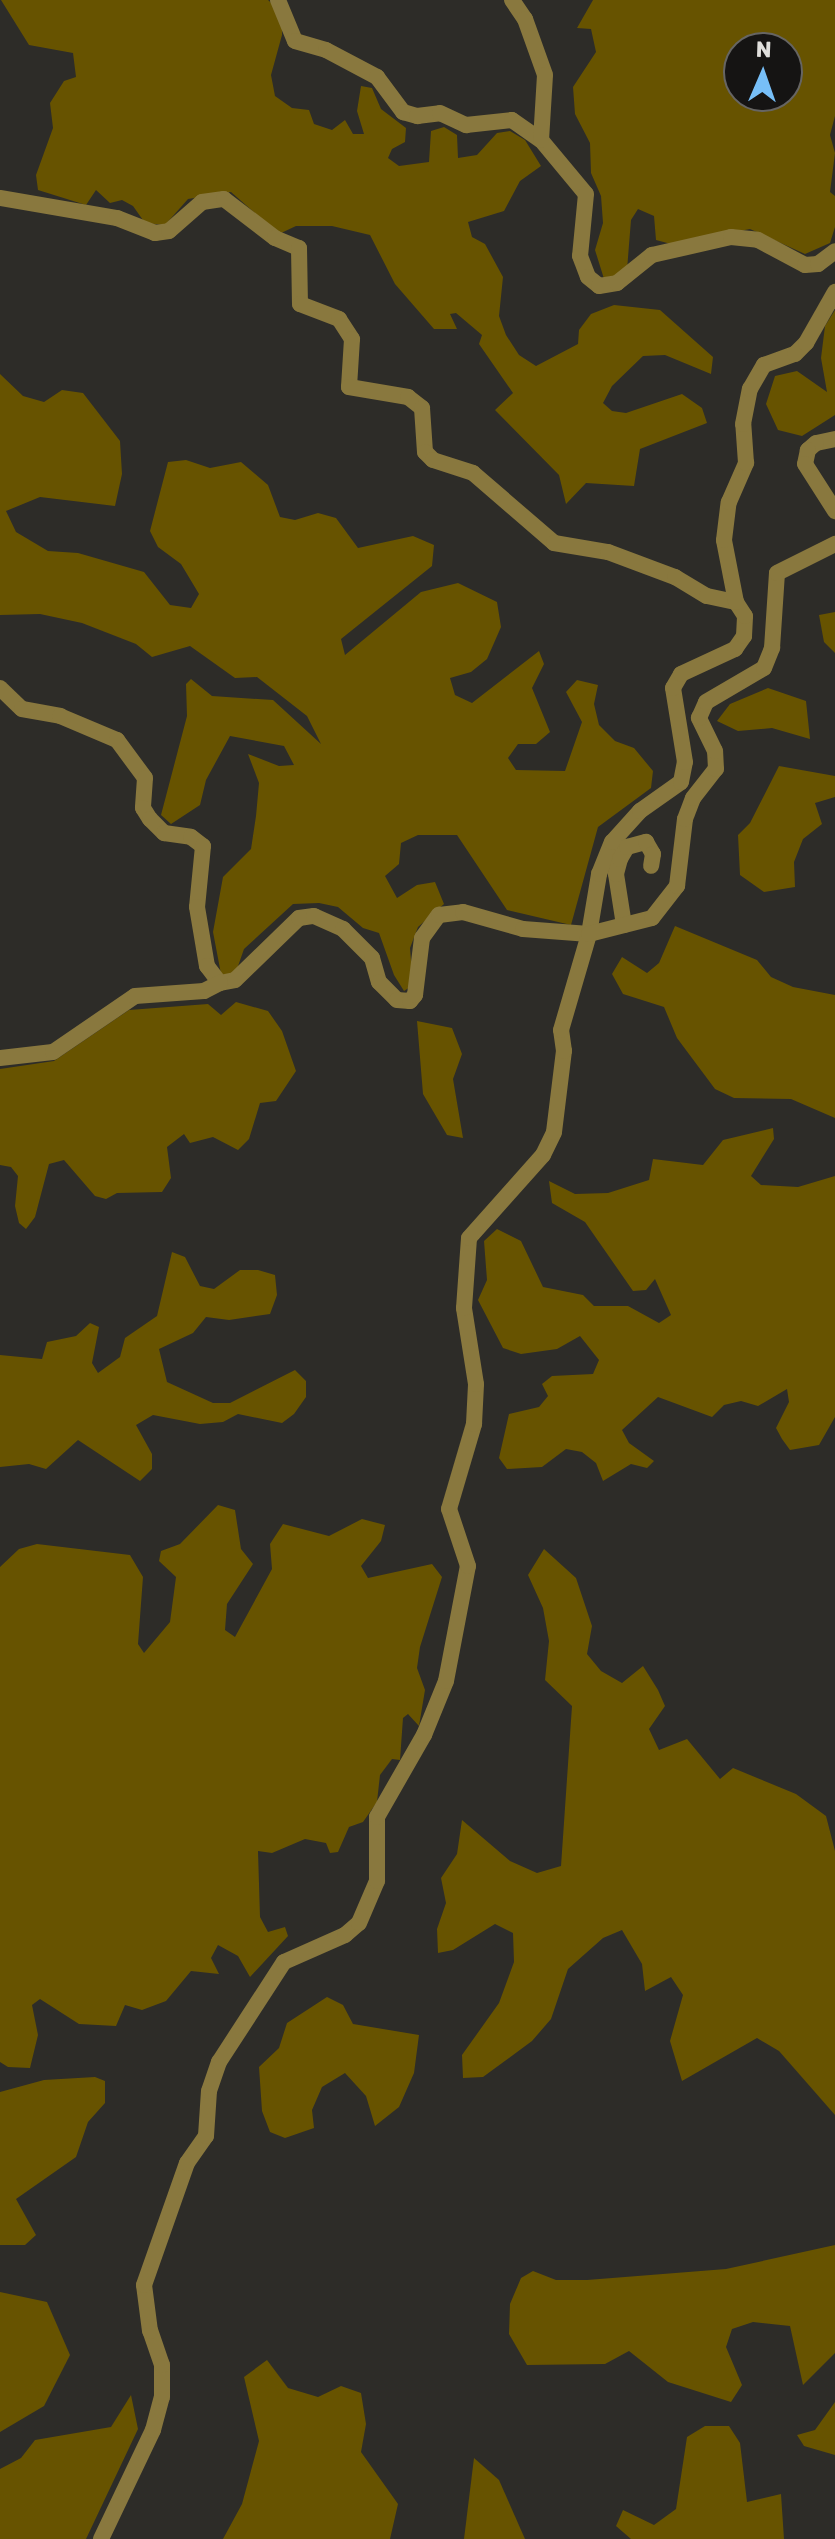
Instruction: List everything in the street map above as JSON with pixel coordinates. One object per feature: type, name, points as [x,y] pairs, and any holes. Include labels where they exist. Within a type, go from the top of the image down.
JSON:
[{"type":"street","points":[[278,0],[295,41],[326,50],[377,77],[403,112],[417,116],[440,113],[466,125],[512,120],[541,140],[586,194],[580,256],[588,277],[599,286],[617,283],[652,255],[731,237],[758,240],[805,265],[818,264],[835,251]]},
{"type":"street","points":[[512,0],[525,19],[545,75],[541,140]]},
{"type":"street","points":[[0,198],[117,218],[155,233],[169,231],[202,202],[224,199],[275,238],[299,248],[300,304],[339,319],[352,339],[349,387],[408,397],[422,408],[425,452],[433,460],[473,473],[554,543],[608,552],[675,577],[707,596],[736,602]]},
{"type":"street","points":[[101,2539],[153,2430],[162,2397],[162,2365],[150,2331],[144,2285],[187,2163],[206,2136],[209,2091],[219,2062],[284,1962],[345,1935],[359,1923],[377,1881],[377,1817],[424,1735],[446,1681],[468,1566],[449,1509],[474,1424],[476,1384],[464,1308],[469,1238],[543,1155],[554,1132],[563,1016],[589,934],[599,874],[612,842],[640,811],[681,782],[685,762],[673,688],[681,674],[735,649],[744,636],[745,616],[736,602],[724,540],[729,502],[746,463],[743,424],[750,389],[764,365],[795,354],[806,343],[835,292]]},
{"type":"street","points":[[835,439],[816,443],[808,450],[805,464],[835,511]]},
{"type":"street","points":[[0,1058],[53,1052],[135,996],[204,991],[235,980],[299,918],[314,916],[343,929],[372,958],[379,982],[397,1000],[410,1001],[415,995],[422,938],[439,915],[463,912],[523,929],[589,934],[652,918],[677,886],[685,819],[693,798],[716,769],[715,751],[699,718],[706,702],[764,668],[772,648],[777,573],[835,544]]},
{"type":"street","points":[[0,688],[22,709],[60,716],[117,740],[145,778],[143,808],[150,819],[164,833],[191,837],[203,846],[197,907],[207,966],[220,983]]},
{"type":"street","points":[[624,925],[616,874],[620,859],[627,847],[646,842],[653,854],[651,866]]},
{"type":"shaded area","points":[[1,0],[268,0],[282,13],[282,35],[271,75],[275,96],[292,108],[309,110],[314,124],[332,130],[345,120],[353,134],[364,134],[357,111],[361,86],[372,88],[381,109],[406,128],[405,142],[392,149],[388,158],[399,166],[429,162],[431,131],[444,127],[457,135],[458,158],[477,155],[497,133],[510,131],[525,140],[541,166],[520,181],[504,211],[468,222],[472,237],[485,244],[503,277],[499,316],[506,335],[519,355],[536,366],[578,344],[579,330],[591,314],[614,305],[660,310],[713,357],[711,374],[665,355],[643,356],[612,386],[603,403],[612,411],[626,413],[682,394],[702,408],[707,423],[640,449],[634,486],[586,483],[566,504],[559,475],[495,410],[513,393],[479,344],[482,335],[456,313],[450,314],[457,329],[434,329],[395,284],[370,235],[332,226],[296,226],[279,234],[231,192],[188,199],[165,225],[145,223],[133,206],[122,200],[110,203],[96,190],[86,205],[38,190],[36,175],[53,128],[50,103],[64,81],[76,77],[73,53],[29,45]]},
{"type":"shaded area","points":[[593,0],[835,0],[835,116],[830,135],[835,153],[830,192],[835,196],[835,227],[830,243],[805,254],[750,229],[671,244],[656,240],[654,216],[638,209],[631,220],[627,270],[605,282],[595,250],[603,223],[601,196],[591,173],[590,143],[575,114],[573,87],[596,52],[591,29],[577,28]]},
{"type":"shaded area","points":[[835,310],[835,415],[802,436],[778,430],[766,404],[775,376],[797,371],[827,392],[821,358],[825,326]]},
{"type":"shaded area","points":[[0,374],[23,396],[44,402],[62,390],[83,393],[120,441],[122,474],[115,506],[40,497],[6,511],[16,532],[48,551],[78,553],[144,572],[170,605],[191,608],[199,594],[181,564],[158,547],[150,531],[168,462],[186,460],[210,468],[241,462],[268,485],[280,517],[295,520],[318,513],[336,518],[358,548],[413,536],[434,545],[432,566],[341,639],[345,655],[421,592],[458,583],[497,602],[501,627],[487,659],[471,672],[450,678],[455,695],[472,703],[539,651],[544,664],[532,688],[550,732],[536,744],[518,744],[508,758],[516,770],[565,771],[582,722],[566,692],[577,680],[598,685],[594,704],[599,725],[615,741],[634,748],[653,771],[651,788],[598,827],[571,925],[507,910],[457,835],[418,835],[401,843],[399,864],[385,876],[397,898],[417,885],[435,882],[444,904],[418,927],[410,948],[413,985],[404,991],[394,975],[379,933],[363,928],[338,907],[319,903],[293,904],[244,949],[237,969],[230,976],[221,974],[213,932],[223,877],[251,849],[256,816],[259,783],[248,754],[279,766],[294,765],[284,746],[230,736],[206,780],[200,805],[171,824],[161,815],[187,716],[186,684],[191,679],[212,696],[273,700],[321,744],[307,716],[257,677],[235,678],[190,646],[152,657],[136,644],[82,623],[40,614],[0,615]]},
{"type":"shaded area","points":[[835,612],[835,653],[824,642],[819,615]]},
{"type":"shaded area","points":[[768,688],[806,701],[810,739],[772,728],[738,731],[717,721],[730,704]]},
{"type":"shaded area","points":[[779,766],[835,776],[835,797],[815,803],[822,824],[803,839],[794,862],[795,887],[764,892],[740,875],[738,835],[750,823]]},
{"type":"shaded area","points":[[675,926],[757,960],[771,977],[793,987],[835,995],[835,1118],[791,1099],[734,1098],[715,1089],[677,1038],[664,1007],[623,994],[612,974],[622,957],[647,973],[659,963]]},
{"type":"shaded area","points":[[236,1002],[268,1011],[282,1031],[296,1071],[276,1101],[260,1103],[249,1139],[238,1150],[213,1137],[190,1143],[184,1134],[167,1147],[171,1178],[162,1192],[117,1193],[106,1199],[95,1196],[64,1160],[49,1164],[35,1217],[26,1229],[19,1223],[15,1206],[18,1176],[11,1167],[0,1165],[0,1069],[54,1061],[129,1010],[208,1004],[221,1015]]},
{"type":"shaded area","points":[[417,1021],[452,1028],[462,1054],[453,1079],[463,1138],[447,1135],[423,1094]]},
{"type":"shaded area","points":[[773,1128],[774,1139],[751,1176],[761,1185],[798,1187],[835,1176],[835,1417],[819,1445],[790,1450],[782,1439],[776,1428],[789,1402],[787,1389],[758,1406],[741,1401],[724,1405],[712,1417],[658,1397],[622,1430],[629,1443],[654,1461],[647,1468],[631,1464],[603,1481],[596,1463],[582,1452],[566,1449],[542,1467],[507,1469],[499,1458],[509,1414],[539,1407],[548,1396],[542,1384],[552,1376],[593,1374],[599,1360],[580,1336],[557,1349],[521,1354],[503,1348],[478,1300],[487,1280],[484,1241],[497,1229],[521,1241],[543,1287],[583,1295],[594,1306],[628,1306],[659,1323],[671,1315],[655,1279],[646,1290],[633,1291],[585,1222],[552,1203],[549,1181],[575,1194],[608,1193],[649,1180],[653,1159],[703,1165],[723,1140]]},
{"type":"shaded area","points":[[172,1252],[185,1257],[200,1286],[214,1289],[240,1270],[258,1270],[275,1275],[277,1295],[270,1314],[229,1320],[206,1317],[193,1333],[159,1349],[167,1382],[213,1403],[230,1403],[295,1370],[306,1381],[306,1397],[294,1414],[282,1423],[238,1414],[223,1422],[200,1424],[153,1415],[136,1425],[152,1454],[152,1469],[140,1481],[78,1440],[46,1469],[29,1464],[0,1467],[0,1355],[42,1359],[47,1342],[76,1336],[90,1323],[99,1327],[92,1363],[98,1373],[120,1357],[125,1338],[157,1316]]},
{"type":"shaded area","points":[[218,1505],[235,1510],[241,1549],[253,1564],[227,1604],[225,1630],[235,1637],[272,1569],[270,1544],[283,1524],[329,1536],[362,1519],[385,1525],[381,1541],[361,1566],[368,1578],[432,1564],[442,1577],[420,1647],[417,1668],[425,1690],[419,1726],[408,1714],[403,1718],[400,1760],[392,1759],[380,1775],[377,1802],[363,1822],[349,1827],[338,1852],[330,1853],[326,1843],[305,1839],[272,1853],[258,1851],[260,1917],[268,1932],[285,1927],[288,1936],[250,1977],[238,1956],[218,1945],[211,1958],[219,1974],[191,1971],[166,2001],[142,2010],[125,2005],[116,2026],[79,2024],[40,1999],[32,2005],[38,2035],[30,2068],[8,2067],[0,2062],[0,1567],[19,1549],[37,1544],[130,1555],[143,1577],[138,1644],[144,1653],[170,1622],[176,1577],[159,1561],[161,1551],[180,1544]]},
{"type":"shaded area","points":[[544,1549],[576,1578],[592,1626],[587,1654],[601,1671],[622,1683],[643,1666],[658,1690],[665,1706],[649,1729],[659,1750],[687,1739],[720,1779],[733,1768],[796,1794],[826,1816],[835,1851],[835,2115],[779,2051],[757,2038],[682,2081],[670,2041],[683,1995],[671,1977],[645,1991],[642,1964],[622,1930],[603,1938],[568,1969],[551,2019],[532,2041],[483,2077],[463,2078],[462,2055],[499,2003],[514,1962],[513,1933],[495,1924],[453,1950],[438,1953],[437,1929],[446,1903],[441,1878],[457,1854],[462,1820],[510,1861],[537,1873],[561,1866],[572,1706],[545,1680],[549,1641],[543,1608],[528,1575]]},
{"type":"shaded area","points":[[327,1997],[343,2005],[353,2024],[419,2035],[414,2073],[399,2107],[375,2126],[366,2096],[345,2073],[322,2087],[312,2110],[314,2128],[285,2138],[270,2132],[262,2111],[259,2067],[279,2048],[287,2023]]},
{"type":"shaded area","points":[[95,2077],[105,2081],[105,2103],[88,2122],[76,2157],[16,2199],[36,2235],[25,2245],[0,2245],[0,2092],[44,2080]]},
{"type":"shaded area","points":[[835,2245],[835,2353],[803,2385],[790,2326],[753,2322],[732,2329],[726,2347],[742,2385],[731,2402],[668,2382],[629,2351],[605,2364],[527,2365],[509,2334],[510,2304],[521,2278],[533,2271],[556,2280],[587,2280],[726,2269]]},
{"type":"shaded area","points":[[0,2292],[47,2302],[70,2355],[44,2406],[0,2432]]},
{"type":"shaded area","points":[[267,2360],[288,2388],[318,2397],[341,2386],[361,2393],[366,2424],[361,2452],[398,2504],[390,2539],[223,2539],[242,2504],[259,2441],[244,2377]]},
{"type":"shaded area","points":[[131,2395],[138,2429],[86,2539],[0,2539],[0,2469],[21,2458],[35,2440],[111,2427]]},
{"type":"shaded area","points":[[835,2402],[835,2455],[804,2446],[797,2435],[815,2430]]},
{"type":"shaded area","points":[[705,2426],[729,2426],[740,2443],[747,2502],[781,2494],[784,2539],[631,2539],[616,2526],[623,2510],[654,2525],[676,2509],[687,2437]]},
{"type":"shaded area","points":[[474,2458],[499,2480],[525,2539],[464,2539]]}]
